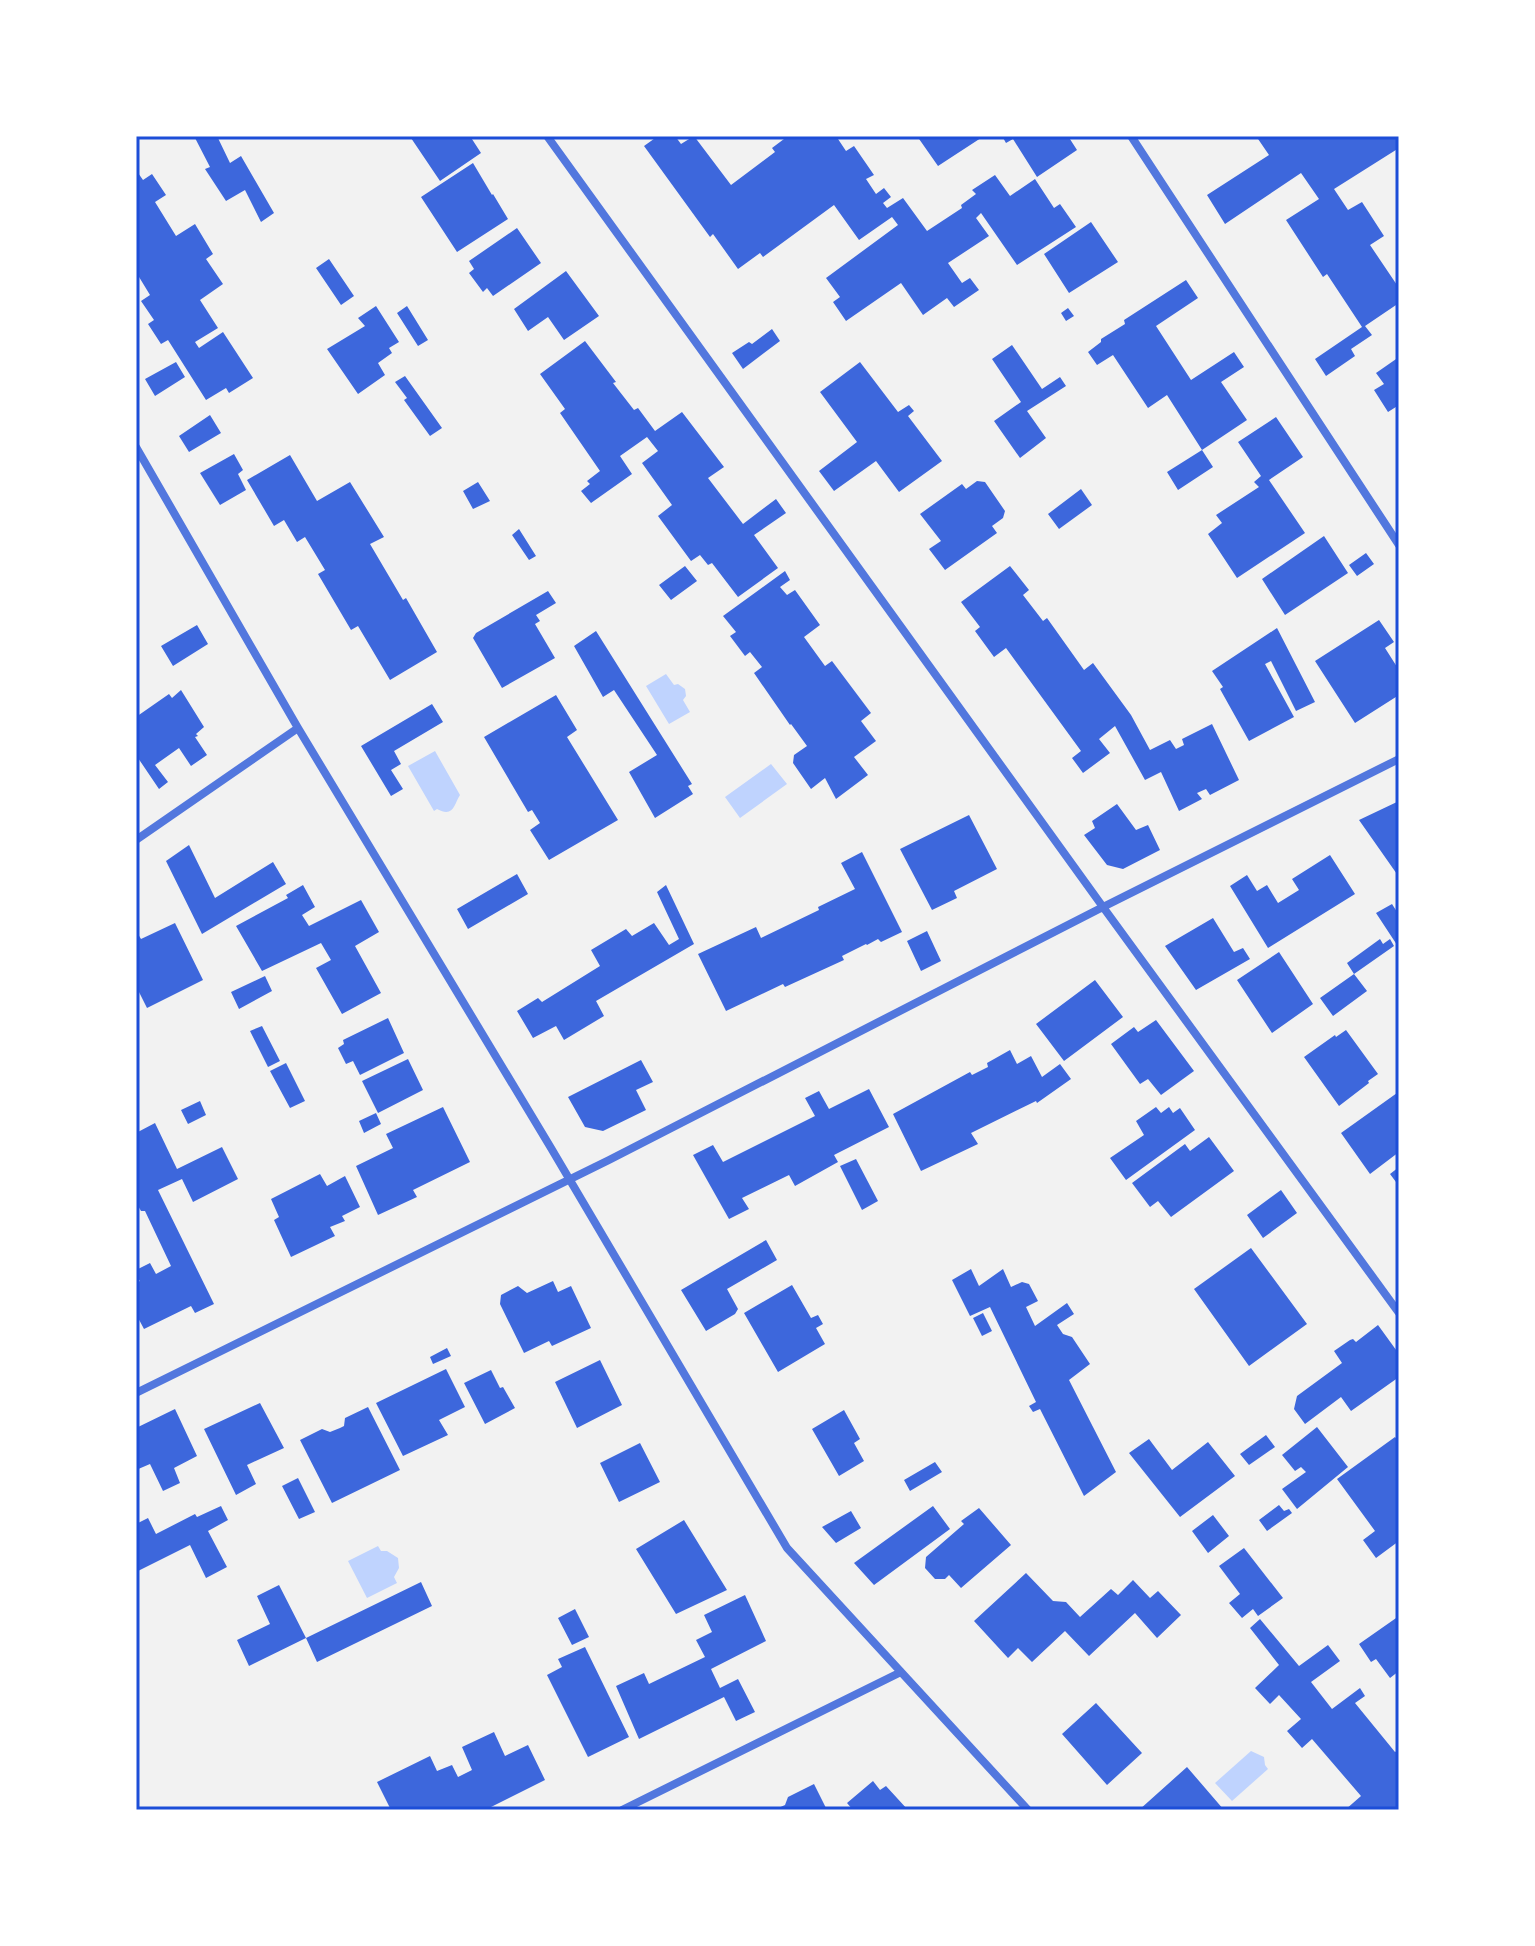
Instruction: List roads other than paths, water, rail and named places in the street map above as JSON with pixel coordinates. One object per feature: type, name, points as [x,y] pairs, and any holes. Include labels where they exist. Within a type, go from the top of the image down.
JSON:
[{"type":"street","points":[[547,136],[1399,1313]]},
{"type":"street","points":[[1131,136],[1399,545]]},
{"type":"street","points":[[136,447],[298,728],[787,1548],[1028,1810]]},
{"type":"street","points":[[136,840],[298,728]]},
{"type":"street","points":[[136,1393],[569,1179],[1399,759]]},
{"type":"street","points":[[622,1810],[901,1672]]},
{"type":"water","points":[[666,674],[674,685],[685,689],[683,700],[690,712],[669,724],[646,686]]},
{"type":"water","points":[[435,751],[460,795],[453,809],[447,812],[434,811],[408,766]]},
{"type":"water","points":[[771,764],[787,784],[740,818],[725,797]]},
{"type":"water","points":[[378,1546],[381,1551],[398,1558],[399,1568],[394,1577],[397,1583],[367,1598],[348,1561]]},
{"type":"water","points":[[1251,1751],[1264,1757],[1268,1769],[1232,1801],[1215,1783]]}]
